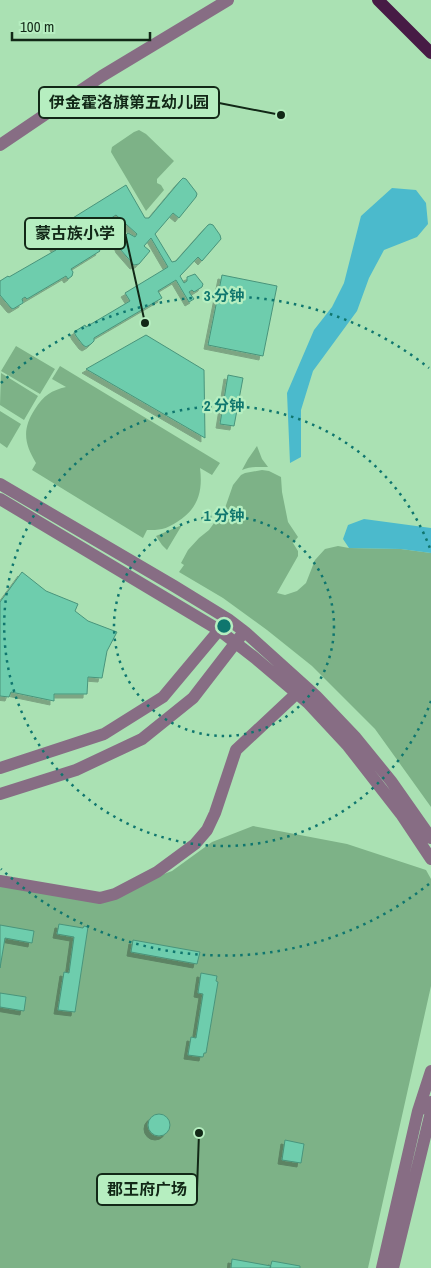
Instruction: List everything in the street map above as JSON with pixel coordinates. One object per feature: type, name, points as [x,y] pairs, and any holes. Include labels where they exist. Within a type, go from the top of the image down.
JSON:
[{"type":"main road","points":[[378,0],[431,53]]},
{"type":"street","points":[[0,145],[102,76],[228,0]]},
{"type":"street","points":[[0,484],[174,586],[228,619],[245,632],[316,696],[356,738],[391,781],[431,838]]},
{"type":"street","points":[[0,498],[220,630],[297,693],[348,746],[401,814],[431,859]]},
{"type":"street","points":[[0,768],[104,734],[163,697],[228,619]]},
{"type":"street","points":[[0,794],[76,770],[142,739],[193,698],[245,632]]},
{"type":"street","points":[[0,880],[100,898],[115,894],[157,872],[195,844],[207,830],[215,813],[236,750],[297,693]]},
{"type":"street","points":[[382,1268],[425,1113],[431,1071]]},
{"type":"street","points":[[425,1113],[431,1102]]},
{"type":"street","points":[[393,1268],[430,1116],[425,1113]]},
{"type":"green space","points":[[139,130],[146,134],[174,161],[157,179],[157,183],[164,190],[146,211],[111,152],[112,147]]},
{"type":"green space","points":[[16,346],[55,369],[40,394],[1,371]]},
{"type":"green space","points":[[60,366],[220,463],[212,475],[200,468],[201,485],[198,499],[184,517],[166,528],[147,530],[143,538],[32,470],[36,463],[29,449],[26,430],[31,416],[41,400],[52,392],[66,387],[52,379]]},
{"type":"green space","points":[[1,373],[38,396],[24,420],[0,405]]},
{"type":"green space","points":[[0,411],[21,424],[7,448],[0,443]]},
{"type":"green space","points":[[257,446],[262,459],[268,467],[251,467],[242,470],[248,459]]},
{"type":"green space","points":[[262,470],[281,477],[288,522],[298,537],[293,543],[298,551],[298,556],[277,593],[285,595],[297,591],[306,583],[315,560],[325,549],[338,546],[401,549],[431,553],[431,807],[375,729],[312,666],[223,598],[179,572],[184,565],[181,563],[188,550],[209,530],[225,508],[233,485],[241,475]]},
{"type":"green space","points":[[182,525],[167,550],[156,536]]},
{"type":"green space","points":[[253,826],[347,844],[426,870],[431,879],[431,986],[368,1268],[0,1268],[0,882],[73,896],[118,891],[172,871],[212,842]]},
{"type":"water","points":[[392,188],[416,190],[426,203],[428,224],[417,237],[384,250],[369,278],[357,311],[313,371],[301,410],[301,457],[290,463],[287,393],[314,330],[332,307],[344,283],[361,216]]},
{"type":"water","points":[[364,519],[431,528],[431,553],[401,549],[349,548],[343,539],[348,525]]},
{"type":"building","points":[[183,178],[186,179],[196,192],[196,197],[179,218],[173,213],[155,234],[172,262],[176,261],[208,225],[213,225],[220,235],[221,239],[202,261],[198,257],[180,276],[184,283],[187,281],[187,277],[195,274],[203,284],[202,287],[194,292],[192,290],[189,292],[194,299],[189,302],[176,280],[158,291],[162,298],[94,338],[94,341],[86,347],[83,345],[74,332],[130,301],[125,293],[168,267],[151,238],[144,246],[150,251],[139,264],[134,265],[118,244],[128,233],[135,237],[137,234],[116,215],[88,233],[100,251],[71,269],[73,272],[72,276],[68,279],[66,276],[27,299],[25,297],[22,299],[23,303],[13,309],[0,295],[0,281],[56,250],[47,234],[126,185],[145,218],[149,218]]},
{"type":"building","points":[[222,275],[277,286],[263,356],[208,345]]},
{"type":"building","points":[[146,335],[204,370],[205,438],[86,369]]},
{"type":"building","points":[[228,375],[243,378],[234,426],[220,424]]},
{"type":"building","points":[[22,572],[46,591],[78,604],[75,611],[88,621],[117,632],[107,651],[102,678],[88,677],[87,694],[54,694],[54,701],[11,692],[9,697],[0,696],[0,602]]},
{"type":"building","points":[[59,924],[83,928],[84,926],[88,927],[75,1012],[58,1010],[64,972],[69,973],[74,937],[57,934]]},
{"type":"building","points":[[0,925],[34,931],[32,943],[5,938],[0,968]]},
{"type":"building","points":[[133,940],[200,952],[197,964],[131,952]]},
{"type":"building","points":[[201,973],[217,976],[216,981],[218,982],[206,1053],[204,1053],[203,1057],[188,1055],[191,1037],[196,1038],[203,994],[198,993]]},
{"type":"building","points":[[0,993],[26,997],[24,1011],[0,1007]]},
{"type":"building","points":[[159,1114],[167,1117],[170,1125],[167,1133],[159,1136],[151,1133],[148,1125],[151,1117]]},
{"type":"building","points":[[285,1140],[304,1144],[301,1163],[282,1160]]},
{"type":"building","points":[[232,1259],[271,1266],[270,1268],[231,1268]]},
{"type":"building","points":[[272,1261],[300,1266],[300,1268],[270,1268]]},
{"type":"place","name":"伊金霍洛旗第五幼儿园","points":[[281,115]]},
{"type":"place","name":"蒙古族小学","points":[[145,323]]},
{"type":"place","name":"郡王府广场","points":[[199,1133]]}]
